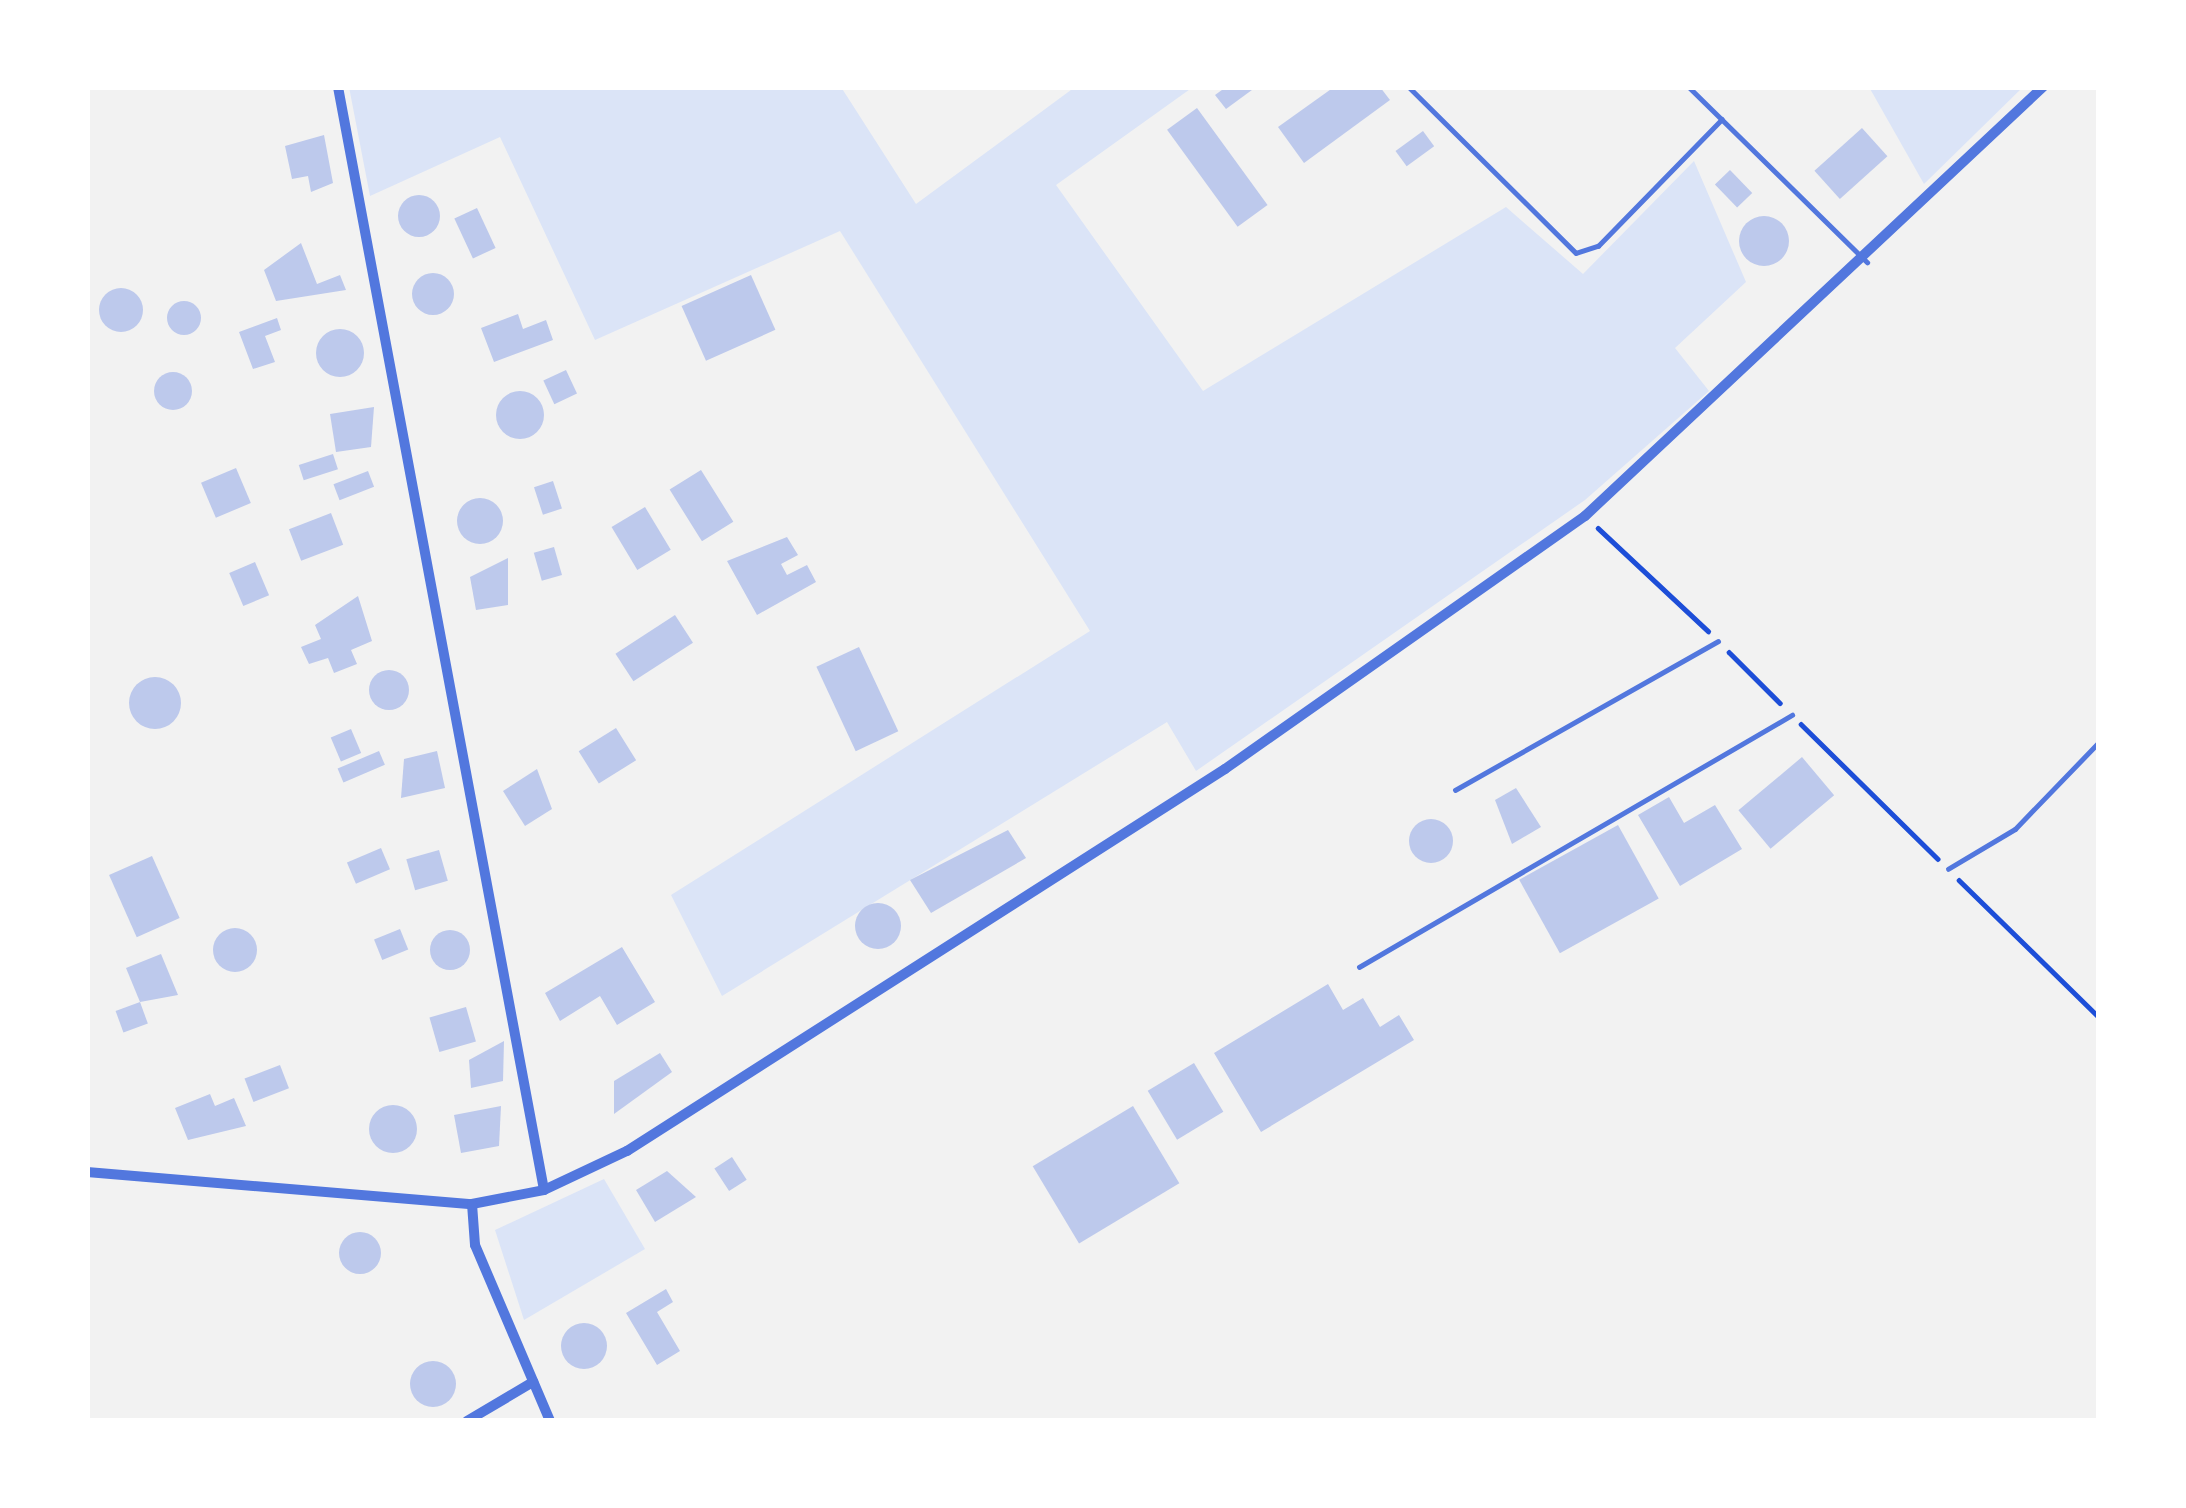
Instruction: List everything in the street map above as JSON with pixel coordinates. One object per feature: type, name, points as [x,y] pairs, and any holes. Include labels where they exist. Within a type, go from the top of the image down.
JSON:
[{"type":"street","points":[[338,87],[544,1190]]},
{"type":"street","points":[[87,1172],[472,1204],[544,1190],[627,1151],[1168,806],[1585,516],[1867,262],[2043,87]]},
{"type":"street","points":[[472,1204],[475,1245],[550,1421]]},
{"type":"street","points":[[467,1421],[533,1382]]},
{"type":"lane","points":[[1409,87],[1576,253],[1598,246],[1722,119]]},
{"type":"lane","points":[[1689,87],[1867,262]]},
{"type":"lane","points":[[1454,790],[1718,641]]},
{"type":"lane","points":[[1359,967],[1792,715]]},
{"type":"lane","points":[[1948,868],[2015,829],[2099,742]]},
{"type":"path","points":[[1585,516],[2099,1017]]},
{"type":"shaded area","points":[[349,87],[841,87],[916,204],[1075,87],[1193,87],[1056,185],[1203,391],[1506,207],[1583,274],[1694,161],[1746,282],[1675,348],[1709,391],[1585,500],[1196,771],[1167,722],[722,996],[671,895],[1090,631],[840,231],[595,340],[500,137],[370,196]]},
{"type":"shaded area","points":[[1869,87],[2023,87],[1924,184]]},
{"type":"shaded area","points":[[604,1179],[645,1249],[524,1320],[495,1230]]},
{"type":"building","points":[[1226,87],[1256,87],[1226,109],[1215,95]]},
{"type":"building","points":[[1334,87],[1380,87],[1390,100],[1304,163],[1278,127]]},
{"type":"building","points":[[1197,108],[1268,205],[1238,227],[1167,130]]},
{"type":"building","points":[[1862,128],[1887,156],[1840,199],[1814,171]]},
{"type":"building","points":[[1423,131],[1434,146],[1407,166],[1395,151]]},
{"type":"building","points":[[324,135],[333,183],[311,192],[308,176],[292,179],[285,146]]},
{"type":"building","points":[[1730,170],[1752,193],[1737,208],[1715,185]]},
{"type":"building","points":[[419,195],[434,201],[440,216],[434,231],[419,237],[404,231],[398,216],[404,201]]},
{"type":"building","points":[[477,208],[496,248],[473,258],[454,219]]},
{"type":"building","points":[[1764,216],[1782,223],[1789,241],[1782,259],[1764,266],[1746,259],[1739,241],[1746,223]]},
{"type":"building","points":[[301,243],[317,284],[340,275],[346,290],[276,301],[264,270]]},
{"type":"building","points":[[433,273],[448,279],[454,294],[448,309],[433,315],[418,309],[412,294],[418,279]]},
{"type":"building","points":[[751,275],[775,330],[706,361],[682,306]]},
{"type":"building","points":[[121,288],[137,294],[143,310],[137,326],[121,332],[105,326],[99,310],[105,294]]},
{"type":"building","points":[[184,301],[196,306],[201,318],[196,330],[184,335],[172,330],[167,318],[172,306]]},
{"type":"building","points":[[518,314],[523,329],[546,320],[553,340],[494,362],[481,328]]},
{"type":"building","points":[[277,318],[281,330],[265,336],[275,362],[253,369],[239,332]]},
{"type":"building","points":[[340,329],[357,336],[364,353],[357,370],[340,377],[323,370],[316,353],[323,336]]},
{"type":"building","points":[[566,370],[577,394],[554,404],[543,381]]},
{"type":"building","points":[[173,372],[187,377],[192,391],[187,405],[173,410],[159,405],[154,391],[159,377]]},
{"type":"building","points":[[520,391],[537,398],[544,415],[537,432],[520,439],[503,432],[496,415],[503,398]]},
{"type":"building","points":[[374,407],[371,447],[336,452],[330,414]]},
{"type":"building","points":[[333,454],[338,469],[304,480],[299,465]]},
{"type":"building","points":[[236,468],[251,503],[216,518],[201,483]]},
{"type":"building","points":[[701,470],[733,522],[702,541],[670,490]]},
{"type":"building","points":[[368,471],[374,487],[340,500],[333,484]]},
{"type":"building","points":[[553,481],[562,509],[543,515],[534,487]]},
{"type":"building","points":[[480,498],[496,505],[503,521],[496,537],[480,544],[464,537],[457,521],[464,505]]},
{"type":"building","points":[[645,507],[671,550],[637,570],[612,527]]},
{"type":"building","points":[[331,513],[343,545],[301,561],[289,529]]},
{"type":"building","points":[[787,537],[798,555],[781,564],[787,575],[807,565],[816,582],[757,615],[727,561]]},
{"type":"building","points":[[554,547],[562,575],[542,581],[534,553]]},
{"type":"building","points":[[508,558],[508,605],[476,610],[470,577]]},
{"type":"building","points":[[255,562],[269,595],[243,606],[229,573]]},
{"type":"building","points":[[358,596],[372,641],[351,650],[357,664],[334,673],[328,658],[309,664],[301,647],[321,639],[315,625]]},
{"type":"building","points":[[675,615],[693,643],[633,681],[615,654]]},
{"type":"building","points":[[859,647],[898,731],[856,751],[816,667]]},
{"type":"building","points":[[389,670],[403,676],[409,690],[403,704],[389,710],[375,704],[369,690],[375,676]]},
{"type":"building","points":[[155,677],[173,685],[181,703],[173,721],[155,729],[137,721],[129,703],[137,685]]},
{"type":"building","points":[[616,728],[636,760],[599,784],[579,751]]},
{"type":"building","points":[[351,729],[361,753],[341,762],[331,738]]},
{"type":"building","points":[[379,751],[385,765],[343,782],[338,769]]},
{"type":"building","points":[[437,751],[445,788],[401,798],[404,759]]},
{"type":"building","points":[[1802,757],[1834,795],[1771,849],[1738,810]]},
{"type":"building","points":[[537,769],[552,809],[525,826],[503,791]]},
{"type":"building","points":[[1516,788],[1541,827],[1512,844],[1495,800]]},
{"type":"building","points":[[1669,797],[1684,823],[1715,805],[1742,849],[1680,886],[1638,815]]},
{"type":"building","points":[[1431,819],[1447,825],[1453,841],[1447,857],[1431,863],[1415,857],[1409,841],[1415,825]]},
{"type":"building","points":[[1618,825],[1659,898],[1560,953],[1519,880]]},
{"type":"building","points":[[1008,830],[1026,858],[931,913],[910,880]]},
{"type":"building","points":[[381,848],[390,869],[356,884],[347,862]]},
{"type":"building","points":[[439,850],[448,881],[415,890],[406,859]]},
{"type":"building","points":[[152,856],[180,918],[137,937],[109,875]]},
{"type":"building","points":[[878,903],[894,910],[901,926],[894,942],[878,949],[862,942],[855,926],[862,910]]},
{"type":"building","points":[[235,928],[251,934],[257,950],[251,966],[235,972],[219,966],[213,950],[219,934]]},
{"type":"building","points":[[400,929],[408,949],[382,960],[374,939]]},
{"type":"building","points":[[450,930],[464,936],[470,950],[464,964],[450,970],[436,964],[430,950],[436,936]]},
{"type":"building","points":[[622,947],[655,1002],[617,1025],[600,996],[560,1021],[545,993]]},
{"type":"building","points":[[161,954],[178,995],[140,1002],[126,968]]},
{"type":"building","points":[[1328,984],[1343,1010],[1363,998],[1380,1027],[1399,1015],[1414,1040],[1261,1132],[1214,1053]]},
{"type":"building","points":[[140,1002],[148,1024],[123,1033],[116,1011]]},
{"type":"building","points":[[466,1007],[476,1042],[439,1052],[429,1017]]},
{"type":"building","points":[[504,1041],[503,1081],[471,1088],[469,1060]]},
{"type":"building","points":[[660,1053],[672,1072],[614,1114],[614,1081]]},
{"type":"building","points":[[1194,1063],[1223,1112],[1177,1140],[1148,1091]]},
{"type":"building","points":[[280,1065],[289,1088],[253,1102],[245,1079]]},
{"type":"building","points":[[210,1094],[215,1106],[234,1098],[246,1126],[188,1140],[175,1108]]},
{"type":"building","points":[[393,1105],[410,1112],[417,1129],[410,1146],[393,1153],[376,1146],[369,1129],[376,1112]]},
{"type":"building","points":[[501,1106],[499,1146],[461,1153],[454,1115]]},
{"type":"building","points":[[1133,1106],[1179,1183],[1079,1243],[1033,1166]]},
{"type":"building","points":[[732,1157],[747,1180],[729,1191],[714,1168]]},
{"type":"building","points":[[667,1171],[696,1197],[655,1222],[636,1190]]},
{"type":"building","points":[[360,1232],[375,1238],[381,1253],[375,1268],[360,1274],[345,1268],[339,1253],[345,1238]]},
{"type":"building","points":[[666,1289],[673,1302],[657,1312],[680,1351],[657,1365],[626,1313]]},
{"type":"building","points":[[584,1323],[600,1330],[607,1346],[600,1362],[584,1369],[568,1362],[561,1346],[568,1330]]},
{"type":"building","points":[[433,1361],[449,1368],[456,1384],[449,1400],[433,1407],[417,1400],[410,1384],[417,1368]]}]
